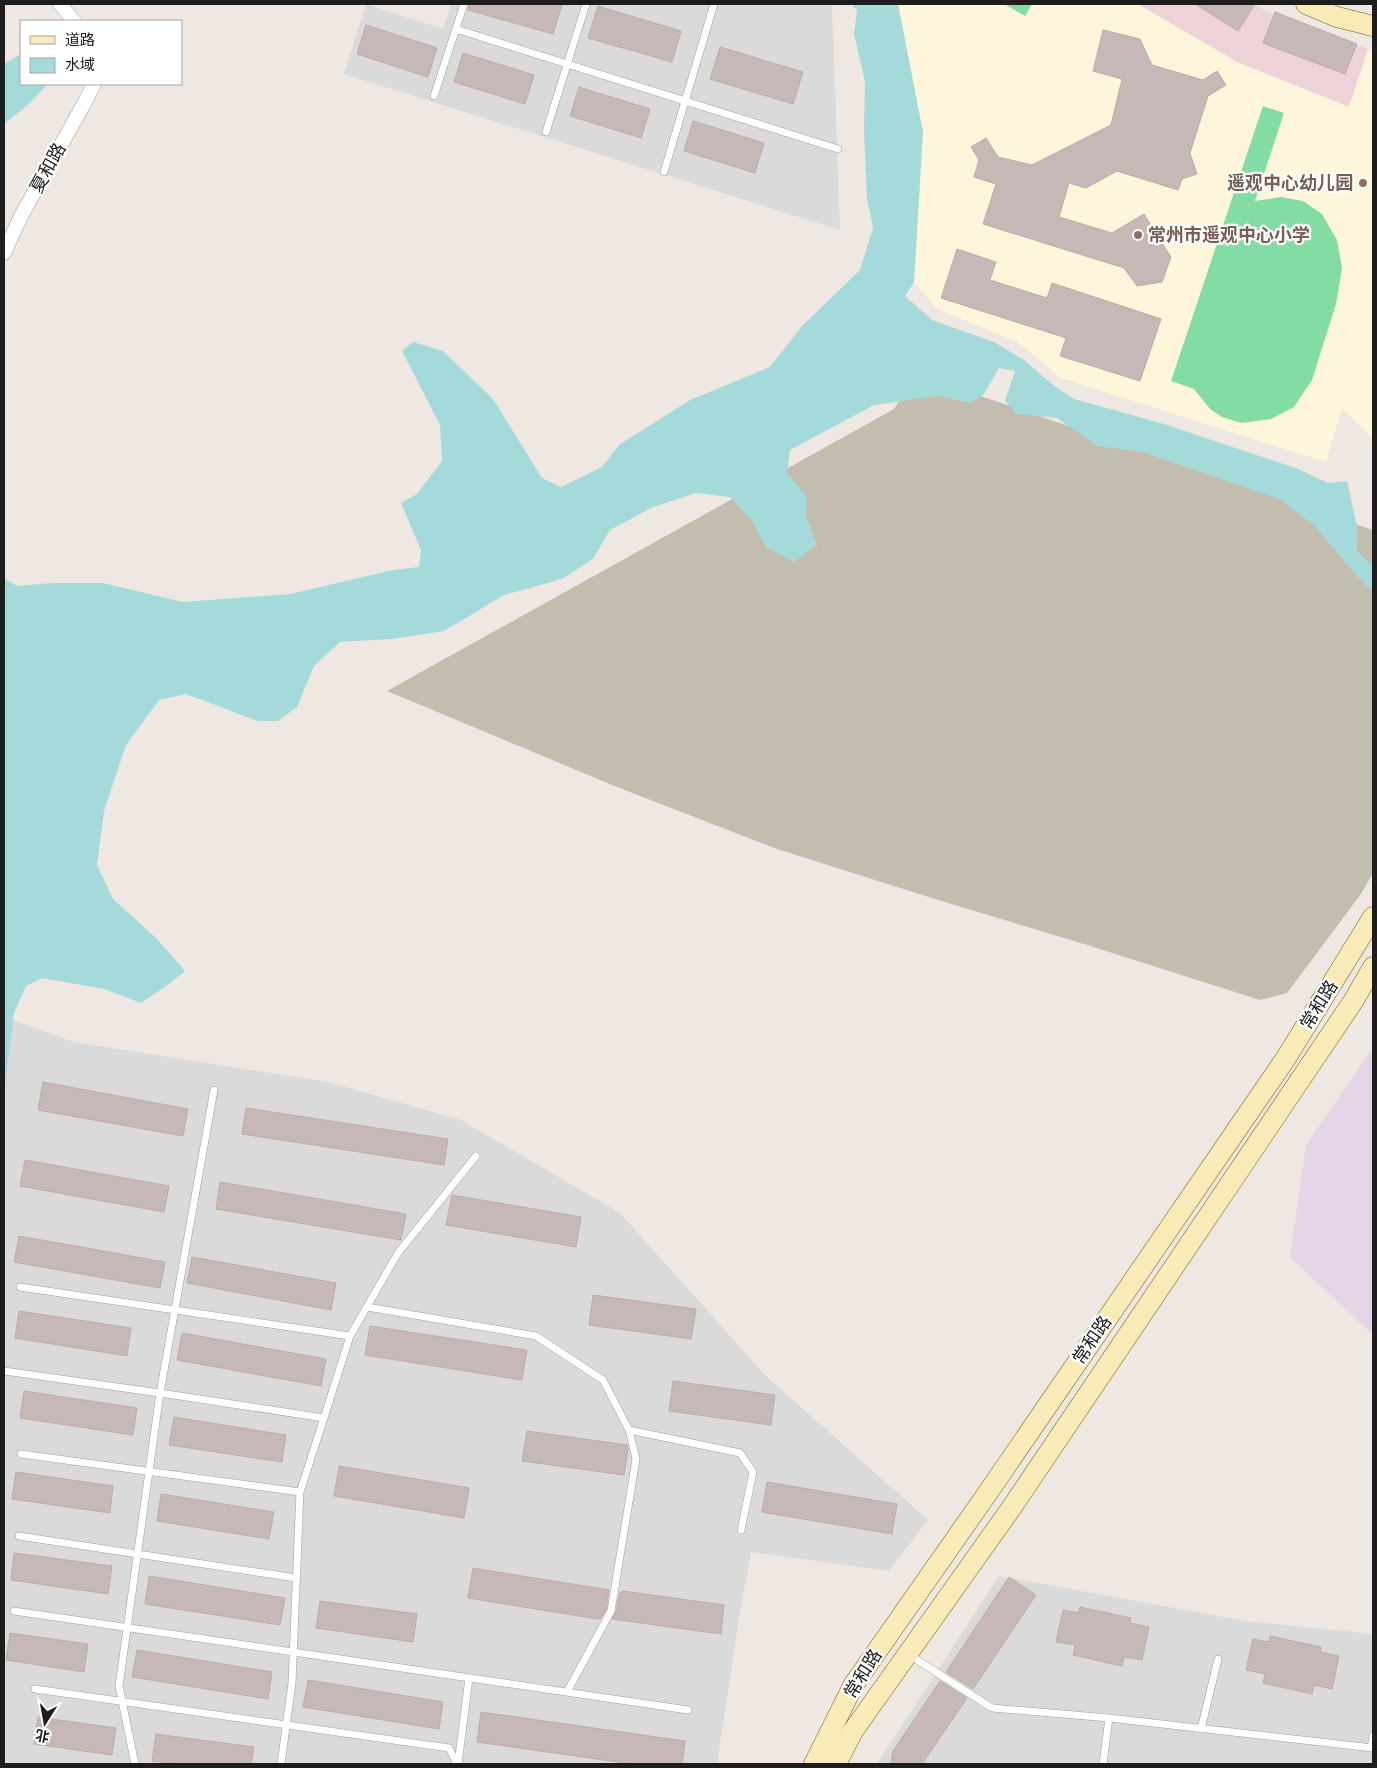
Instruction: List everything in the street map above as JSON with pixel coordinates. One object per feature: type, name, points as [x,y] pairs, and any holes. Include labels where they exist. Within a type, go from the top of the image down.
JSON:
[{"type":"street","points":[[60,4],[73,20]]},
{"type":"street","points":[[1306,4],[1337,17],[1373,26]]},
{"type":"street","name":"夏和路","points":[[4,253],[21,216],[94,85]]},
{"type":"street","name":"常和路","points":[[814,1764],[854,1684],[1286,1058],[1373,917]]},
{"type":"street","name":"常和路","points":[[836,1764],[853,1731],[1023,1491],[1349,1008],[1373,967]]},
{"type":"lane","points":[[434,96],[464,4]]},
{"type":"lane","points":[[546,132],[586,4]]},
{"type":"lane","points":[[664,172],[714,4]]},
{"type":"lane","points":[[456,29],[838,149]]},
{"type":"lane","points":[[135,1764],[118,1686],[160,1393],[214,1090]]},
{"type":"lane","points":[[281,1764],[292,1683],[300,1492],[350,1336],[398,1253],[476,1156]]},
{"type":"lane","points":[[20,1287],[350,1336]]},
{"type":"lane","points":[[367,1307],[536,1336],[603,1380],[629,1430],[636,1459],[611,1611],[566,1692]]},
{"type":"lane","points":[[4,1371],[324,1418]]},
{"type":"lane","points":[[629,1430],[740,1453],[753,1472],[741,1530]]},
{"type":"lane","points":[[20,1454],[300,1492]]},
{"type":"lane","points":[[19,1536],[296,1578]]},
{"type":"lane","points":[[14,1612],[688,1710]]},
{"type":"lane","points":[[908,1654],[992,1708],[1109,1718],[1372,1748],[1373,1736]]},
{"type":"lane","points":[[1201,1729],[1218,1659]]},
{"type":"lane","points":[[457,1764],[469,1678]]},
{"type":"lane","points":[[35,1689],[449,1748],[457,1764]]},
{"type":"lane","points":[[1104,1764],[1109,1718]]},
{"type":"shaded area","points":[[366,4],[443,29],[451,4],[832,4],[840,230],[344,74]]},
{"type":"shaded area","name":"常州市遥观中心小学","points":[[898,4],[1142,4],[1141,6],[1239,63],[1349,107],[1368,49],[1373,50],[1373,435],[1371,437],[1342,408],[1326,462],[1061,378],[1019,343],[936,308],[914,282],[923,132]]},
{"type":"shaded area","points":[[1142,4],[1254,4],[1264,10],[1368,49],[1350,107],[1239,63],[1140,6]]},
{"type":"shaded area","points":[[916,374],[1373,530],[1373,873],[1361,894],[1287,993],[1260,1000],[777,849],[617,787],[387,691],[894,409]]},
{"type":"shaded area","points":[[4,1017],[74,1042],[328,1082],[461,1120],[620,1213],[766,1376],[928,1520],[889,1571],[751,1552],[717,1764],[4,1764]]},
{"type":"shaded area","points":[[1373,1051],[1373,1335],[1290,1257],[1306,1145],[1370,1052]]},
{"type":"shaded area","points":[[999,1576],[1245,1621],[1373,1634],[1373,1764],[877,1764]]},
{"type":"green space","points":[[1004,4],[1032,4],[1025,16]]},
{"type":"green space","points":[[1263,106],[1284,113],[1255,201],[1281,197],[1303,201],[1322,214],[1337,240],[1342,268],[1336,304],[1312,380],[1294,407],[1271,419],[1241,423],[1222,417],[1210,409],[1194,389],[1171,381]]},
{"type":"water","points":[[852,4],[898,4],[923,132],[914,282],[905,296],[932,320],[994,342],[1024,360],[1053,385],[1074,399],[1164,424],[1298,469],[1328,483],[1347,481],[1357,526],[1357,551],[1373,566],[1373,592],[1353,572],[1315,526],[1279,499],[1143,452],[1097,446],[1057,418],[1017,414],[1005,401],[1015,371],[999,368],[984,394],[971,403],[938,396],[874,405],[790,450],[787,473],[807,497],[806,516],[817,545],[794,562],[767,548],[750,518],[730,497],[696,493],[653,507],[610,530],[593,559],[562,579],[504,595],[444,631],[392,639],[340,642],[314,666],[297,707],[278,721],[258,721],[186,694],[159,700],[126,745],[104,811],[97,865],[113,899],[156,938],[185,971],[141,1003],[104,989],[42,978],[26,986],[14,1013],[4,1094],[4,578],[17,586],[53,583],[103,583],[183,602],[290,594],[393,570],[419,567],[421,550],[401,503],[417,494],[442,461],[440,425],[402,351],[413,342],[443,351],[493,399],[542,478],[561,487],[602,467],[619,445],[690,400],[770,367],[802,326],[860,270],[873,228],[867,198],[864,133],[865,81],[854,34],[857,11]]},
{"type":"water","points":[[20,55],[20,85],[47,85],[29,104],[4,124],[4,64]]},
{"type":"building","points":[[469,4],[562,4],[553,34],[468,10]]},
{"type":"building","points":[[1195,4],[1255,4],[1238,31]]},
{"type":"building","points":[[598,6],[681,31],[672,62],[588,38]]},
{"type":"building","points":[[1275,12],[1357,44],[1345,74],[1263,43]]},
{"type":"building","points":[[366,25],[437,48],[428,77],[357,54]]},
{"type":"building","points":[[1103,30],[1140,39],[1152,65],[1203,80],[1217,71],[1226,85],[1208,96],[1190,153],[1197,174],[1182,179],[1178,190],[1117,171],[1086,188],[1069,183],[1059,217],[1112,233],[1144,214],[1171,257],[1162,282],[1137,286],[1124,268],[983,224],[996,184],[974,177],[979,160],[971,147],[986,138],[998,157],[1032,165],[1111,125],[1122,79],[1093,71]]},
{"type":"building","points":[[720,47],[803,72],[793,104],[710,79]]},
{"type":"building","points":[[463,53],[534,75],[525,104],[454,82]]},
{"type":"building","points":[[579,87],[650,109],[641,138],[570,116]]},
{"type":"building","points":[[693,121],[764,143],[755,173],[684,151]]},
{"type":"building","points":[[957,249],[996,262],[990,280],[1047,298],[1052,283],[1161,319],[1140,381],[1060,356],[1066,338],[941,298]]},
{"type":"building","points":[[43,1082],[188,1109],[183,1136],[38,1110]]},
{"type":"building","points":[[246,1108],[448,1139],[444,1165],[242,1134]]},
{"type":"building","points":[[25,1160],[169,1186],[164,1212],[20,1186]]},
{"type":"building","points":[[220,1182],[406,1214],[401,1240],[216,1209]]},
{"type":"building","points":[[452,1195],[581,1217],[576,1247],[446,1225]]},
{"type":"building","points":[[19,1236],[165,1262],[160,1288],[14,1262]]},
{"type":"building","points":[[192,1257],[336,1283],[331,1310],[187,1283]]},
{"type":"building","points":[[593,1295],[696,1309],[691,1339],[589,1325]]},
{"type":"building","points":[[19,1311],[131,1328],[127,1356],[15,1338]]},
{"type":"building","points":[[370,1326],[527,1350],[522,1380],[365,1355]]},
{"type":"building","points":[[182,1333],[326,1359],[321,1386],[177,1360]]},
{"type":"building","points":[[673,1381],[775,1395],[771,1425],[669,1411]]},
{"type":"building","points":[[24,1391],[137,1408],[133,1435],[20,1418]]},
{"type":"building","points":[[174,1417],[286,1435],[282,1462],[169,1445]]},
{"type":"building","points":[[527,1431],[627,1445],[624,1475],[522,1461]]},
{"type":"building","points":[[339,1466],[469,1488],[464,1518],[334,1496]]},
{"type":"building","points":[[16,1472],[113,1486],[110,1513],[12,1499]]},
{"type":"building","points":[[767,1482],[897,1504],[892,1534],[762,1512]]},
{"type":"building","points":[[161,1494],[274,1512],[269,1539],[157,1521]]},
{"type":"building","points":[[14,1553],[112,1566],[108,1594],[11,1580]]},
{"type":"building","points":[[473,1568],[609,1590],[606,1609],[601,1618],[598,1619],[468,1598]]},
{"type":"building","points":[[149,1576],[285,1598],[280,1625],[145,1604]]},
{"type":"building","points":[[1009,1577],[1036,1595],[973,1689],[946,1672]]},
{"type":"building","points":[[620,1592],[724,1605],[721,1634],[612,1619],[616,1612]]},
{"type":"building","points":[[320,1601],[417,1614],[413,1642],[316,1628]]},
{"type":"building","points":[[1080,1607],[1131,1618],[1130,1623],[1149,1627],[1142,1660],[1124,1657],[1122,1666],[1073,1655],[1075,1645],[1056,1642],[1063,1610],[1079,1613]]},
{"type":"building","points":[[10,1633],[88,1644],[84,1672],[6,1660]]},
{"type":"building","points":[[1270,1636],[1321,1647],[1320,1652],[1339,1656],[1332,1689],[1314,1685],[1312,1694],[1298,1691],[1263,1683],[1265,1674],[1246,1670],[1253,1639],[1269,1642]]},
{"type":"building","points":[[137,1650],[272,1672],[268,1699],[132,1677]]},
{"type":"building","points":[[308,1680],[443,1702],[439,1729],[303,1707]]},
{"type":"building","points":[[940,1681],[967,1698],[922,1764],[891,1764],[893,1751]]},
{"type":"building","points":[[481,1712],[685,1741],[682,1764],[632,1764],[477,1742]]},
{"type":"building","points":[[38,1717],[116,1728],[112,1755],[34,1744]]},
{"type":"building","points":[[156,1734],[254,1747],[251,1764],[179,1764],[152,1761]]},
{"type":"place","name":"遥观中心幼儿园","points":[[1363,183]]},
{"type":"place","name":"常州市遥观中心小学","points":[[1138,235]]}]
